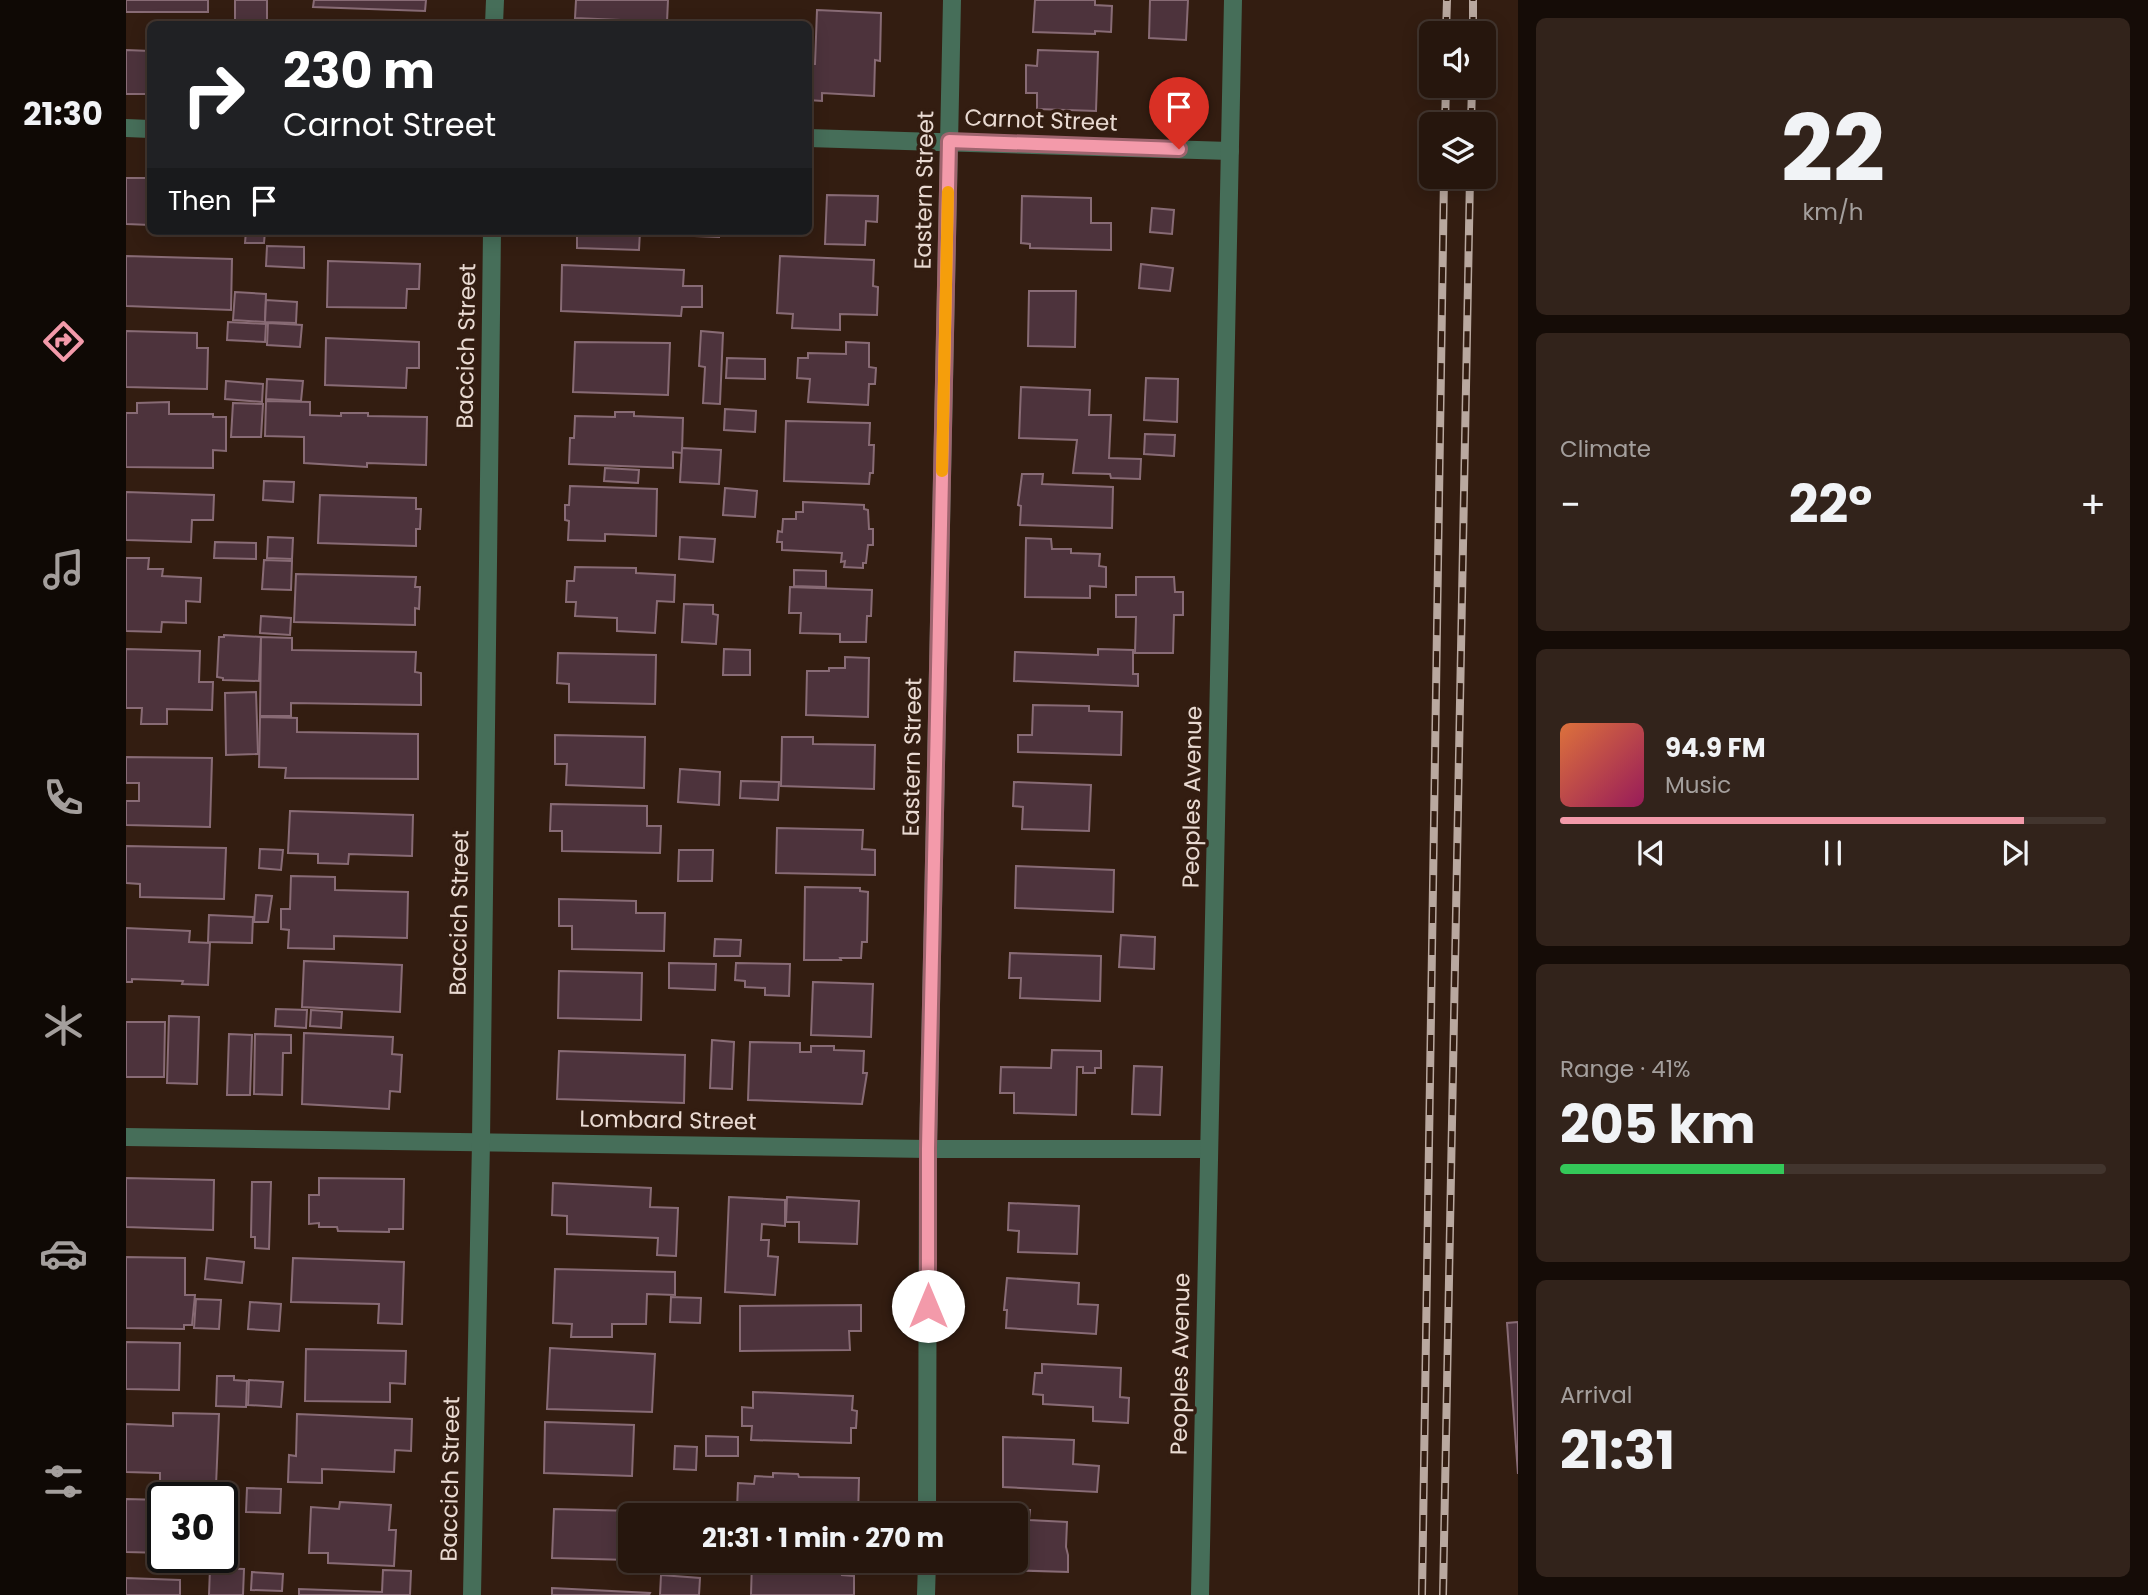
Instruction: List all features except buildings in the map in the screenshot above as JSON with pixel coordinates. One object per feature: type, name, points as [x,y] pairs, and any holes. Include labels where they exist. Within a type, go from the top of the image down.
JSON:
[{"type":"street","points":[[494,21],[495,0]]},
{"type":"street","name":"Eastern Street","points":[[927,1503],[928,1149],[952,0]]},
{"type":"street","name":"Peoples Avenue","points":[[1200,1595],[1233,0]]},
{"type":"street","points":[[126,128],[147,128]]},
{"type":"street","name":"Carnot Street","points":[[812,138],[1230,151]]},
{"type":"street","name":"Baccich Street","points":[[472,1595],[481,1142],[492,235]]},
{"type":"street","name":"Lombard Street","points":[[126,1137],[928,1149],[1209,1149]]},
{"type":"street","points":[[926,1595],[927,1573]]},
{"type":"railway","points":[[1446,21],[1447,0]]},
{"type":"railway","points":[[1473,0],[1473,21]]},
{"type":"railway","points":[[1445,112],[1446,98]]},
{"type":"railway","points":[[1471,112],[1472,98]]},
{"type":"railway","points":[[1422,1595],[1444,189]]},
{"type":"railway","points":[[1443,1595],[1470,189]]},
{"type":"slow traffic","points":[[942,471],[948,192]]},
{"type":"route","points":[[928,1306],[928,1149],[949,141],[1179,149]]}]
